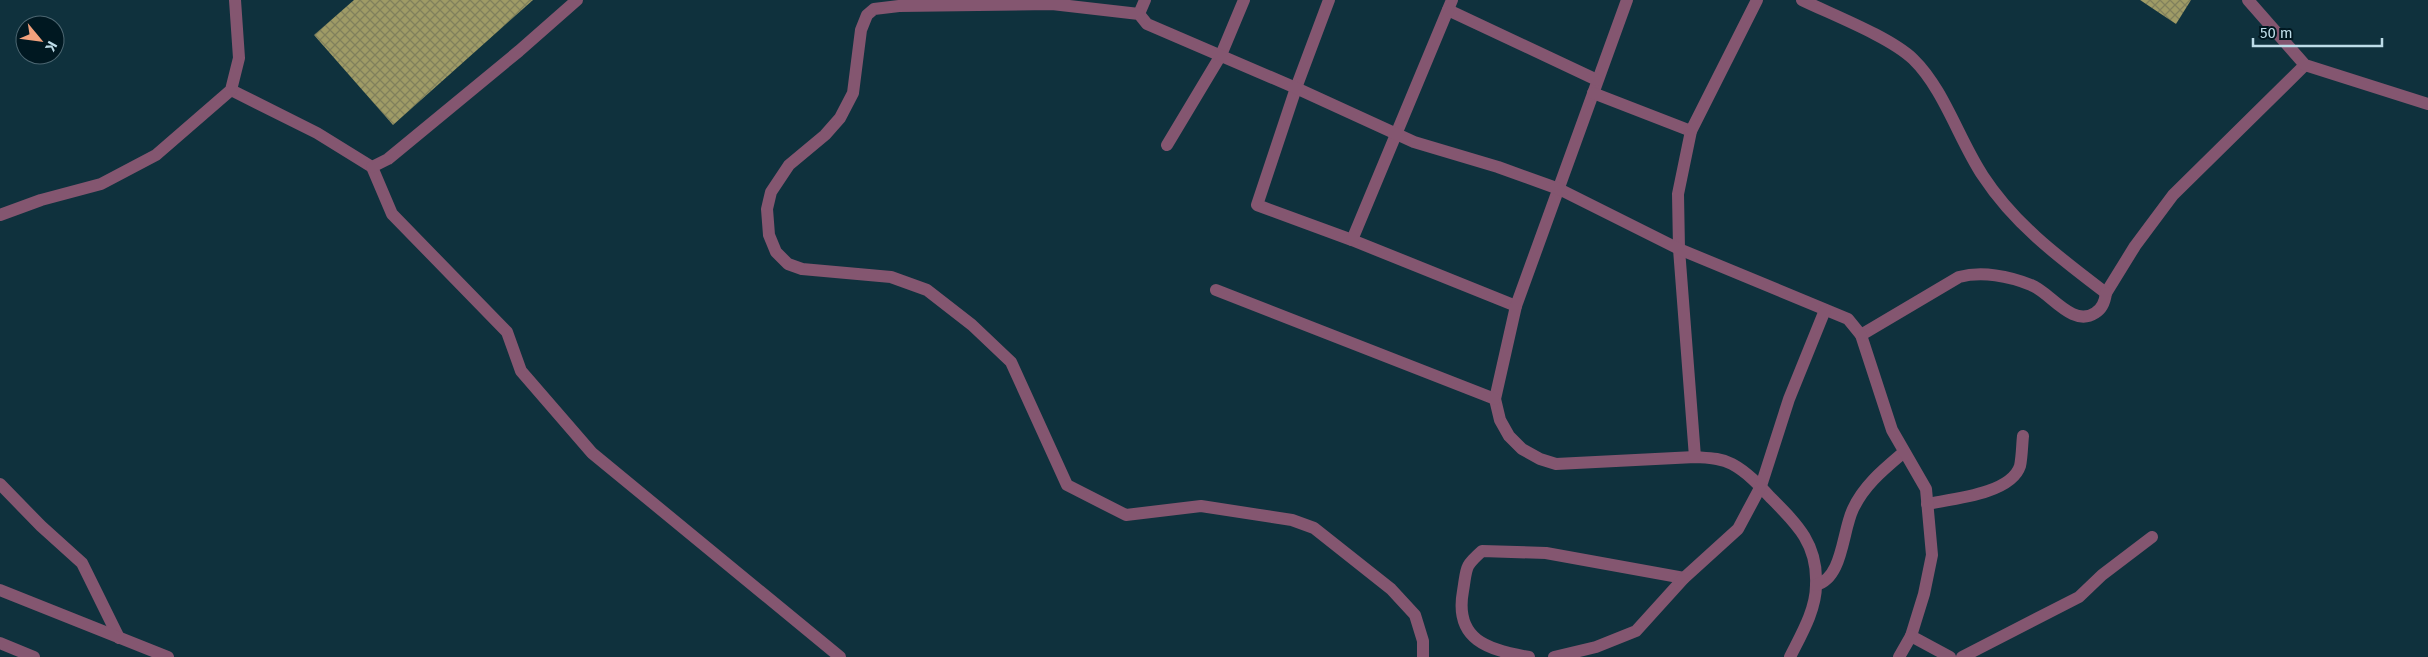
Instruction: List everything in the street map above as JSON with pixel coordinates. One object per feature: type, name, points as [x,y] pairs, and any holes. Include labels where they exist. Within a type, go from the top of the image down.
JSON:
[{"type":"street","points":[[0,215],[41,200],[101,184],[156,154],[231,90],[238,58],[235,0]]},
{"type":"street","points":[[372,167],[388,159],[577,0]]},
{"type":"street","points":[[1139,14],[1146,0]]},
{"type":"street","points":[[1168,145],[1221,55],[1244,0]]},
{"type":"street","points":[[1329,0],[1296,88],[1257,205],[1352,240],[1516,306]]},
{"type":"street","points":[[1627,0],[1516,306],[1495,399],[1500,420],[1509,436],[1522,449],[1540,459],[1556,464],[1695,457],[1714,458],[1731,464],[1760,486],[1799,526],[1808,541],[1814,560],[1816,585],[1814,602],[1790,657]]},
{"type":"street","points":[[1695,457],[1679,249],[1678,194],[1691,131],[1757,0]]},
{"type":"street","points":[[1802,0],[1899,47],[1913,59],[1932,85],[1982,175],[2003,204],[2022,226],[2106,293]]},
{"type":"street","points":[[2248,0],[2305,65],[2428,104]]},
{"type":"street","points":[[1423,657],[1423,641],[1415,615],[1392,589],[1314,528],[1292,520],[1201,506],[1126,515],[1067,485],[1011,362],[972,325],[926,290],[918,287],[890,277],[802,269],[788,264],[776,252],[769,235],[767,209],[771,192],[789,165],[825,135],[840,118],[852,93],[861,30],[867,15],[874,9],[899,6],[1052,4],[1139,14],[1147,24],[1296,88],[1414,142],[1498,167],[1559,190],[1679,249],[1848,320],[1861,335],[1892,430],[1926,489],[1932,555],[1924,594],[1911,636],[1899,657]]},
{"type":"street","points":[[1352,240],[1450,5],[1598,80]]},
{"type":"street","points":[[1861,335],[1959,276],[1973,273],[1987,274],[2030,284],[2044,291],[2066,310],[2083,316],[2097,312],[2102,306],[2106,293],[2135,246],[2173,195],[2305,65]]},
{"type":"street","points":[[231,90],[317,134],[372,167],[392,214],[507,332],[521,371],[592,453],[840,657]]},
{"type":"street","points":[[1593,92],[1691,131]]},
{"type":"street","points":[[1216,290],[1495,399]]},
{"type":"street","points":[[1554,657],[1596,647],[1636,631],[1684,578],[1738,529],[1760,486],[1789,399],[1825,310]]},
{"type":"street","points":[[1927,504],[2000,488],[2013,478],[2020,467],[2023,436]]},
{"type":"street","points":[[1816,585],[1826,582],[1835,570],[1846,526],[1862,492],[1872,479],[1904,452]]},
{"type":"street","points":[[0,484],[41,526],[82,563],[119,638]]},
{"type":"street","points":[[1962,657],[2079,598],[2102,575],[2152,537]]},
{"type":"street","points":[[1529,657],[1497,651],[1470,634],[1462,619],[1462,599],[1468,564],[1482,551],[1546,553],[1684,578]]},
{"type":"street","points":[[0,590],[168,657]]},
{"type":"street","points":[[1911,636],[1950,657]]},
{"type":"street","points":[[0,643],[33,657]]},
{"type":"building","points":[[354,0],[533,0],[393,125],[314,35]]},
{"type":"building","points":[[2140,0],[2191,0],[2176,24]]}]
